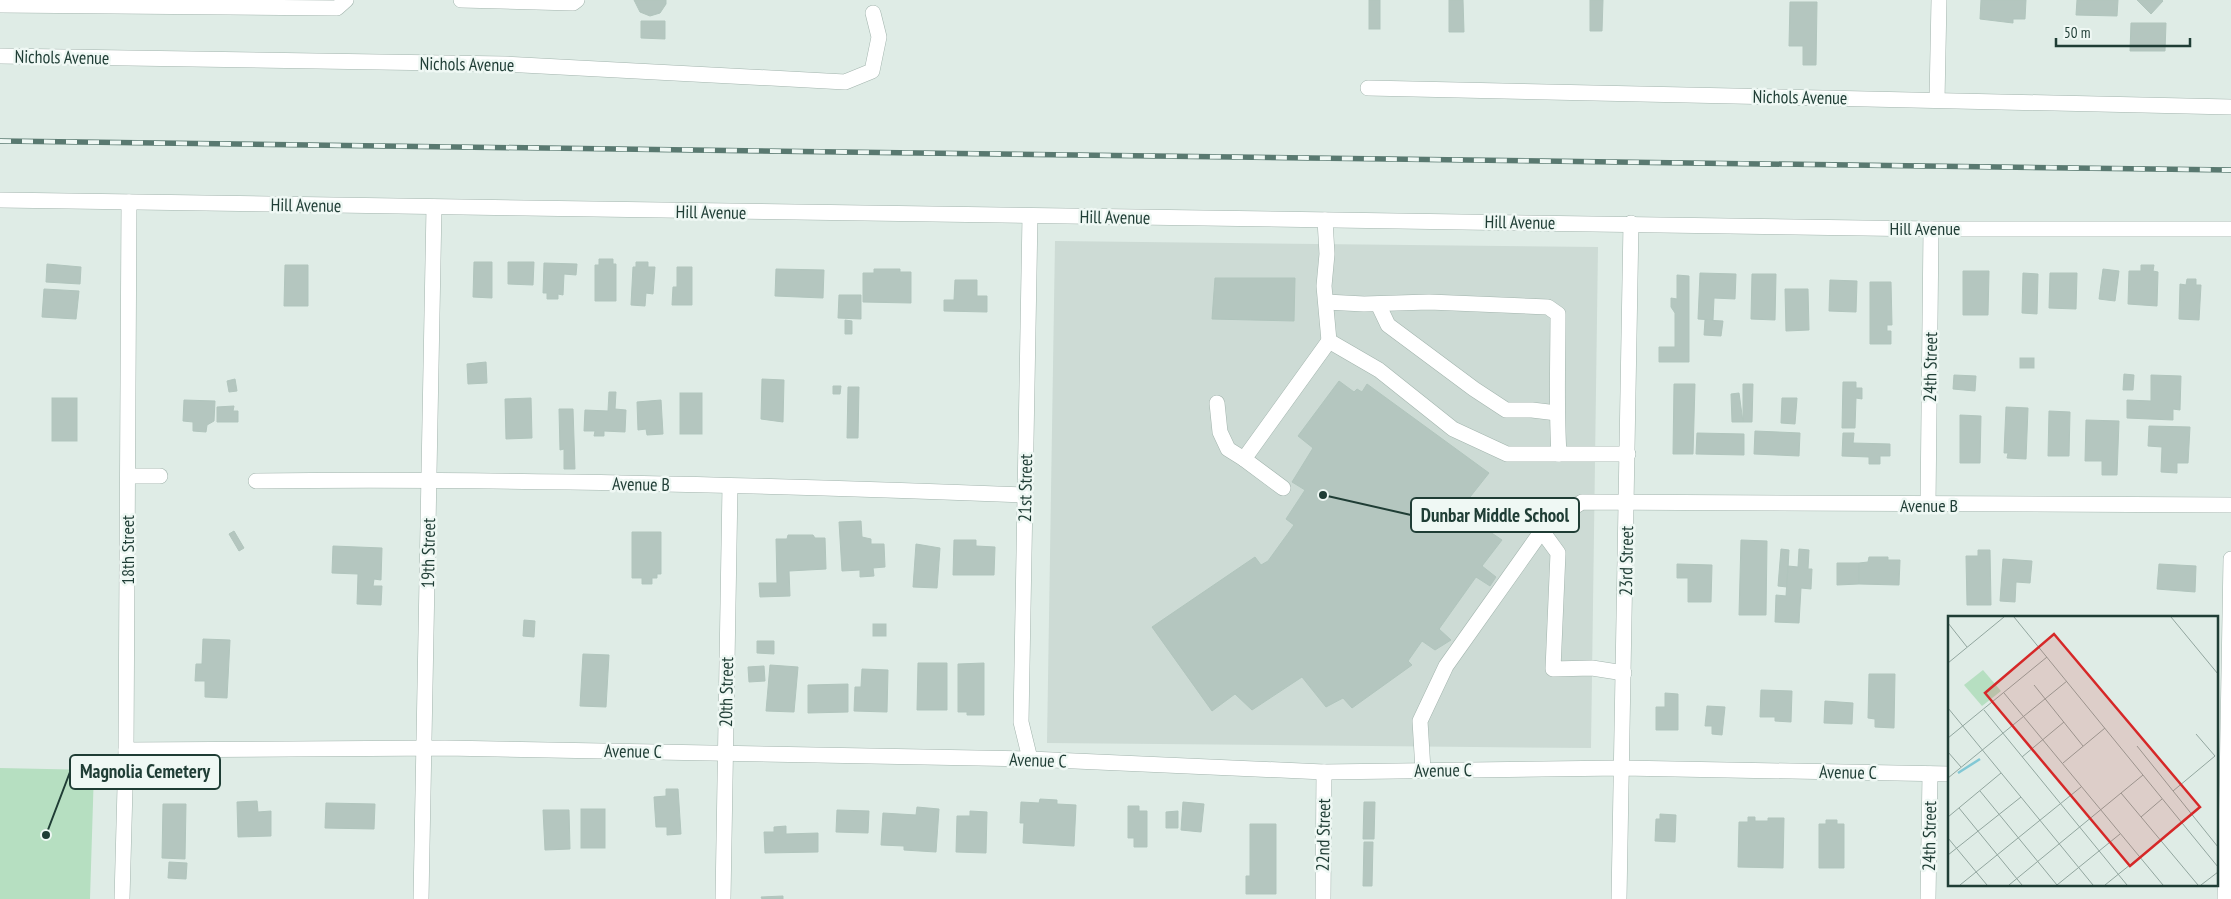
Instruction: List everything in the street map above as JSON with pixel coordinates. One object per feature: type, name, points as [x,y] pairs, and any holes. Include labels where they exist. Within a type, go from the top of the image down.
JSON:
[{"type":"street","points":[[0,5],[337,8],[346,0]]},
{"type":"street","points":[[461,0],[573,3],[577,0]]},
{"type":"street","points":[[1937,100],[1939,0]]},
{"type":"street","name":"Nichols Avenue","points":[[0,56],[505,64],[845,82],[872,71],[879,37],[873,13]]},
{"type":"street","name":"Nichols Avenue","points":[[1368,88],[2231,107]]},
{"type":"street","name":"Hill Avenue","points":[[0,200],[1931,229],[2231,229]]},
{"type":"street","name":"18th Street","points":[[122,899],[126,750],[129,202]]},
{"type":"street","name":"19th Street","points":[[421,899],[434,207]]},
{"type":"street","name":"21st Street","points":[[1030,216],[1021,722],[1030,759]]},
{"type":"street","points":[[1244,459],[1329,341],[1324,286],[1327,254],[1325,220]]},
{"type":"street","name":"23rd Street","points":[[1620,899],[1631,223]]},
{"type":"street","name":"24th Street","points":[[1928,505],[1931,229]]},
{"type":"street","points":[[1326,302],[1378,304],[1429,302],[1548,307],[1558,314],[1557,413],[1559,454]]},
{"type":"street","points":[[1378,304],[1388,325],[1474,389],[1506,410],[1532,410],[1557,413]]},
{"type":"street","points":[[1329,341],[1379,370],[1453,428],[1508,454],[1628,454]]},
{"type":"street","points":[[1217,403],[1220,432],[1228,449],[1284,488]]},
{"type":"street","points":[[128,476],[160,476]]},
{"type":"street","name":"Avenue B","points":[[256,481],[429,479],[1025,495]]},
{"type":"street","name":"20th Street","points":[[723,899],[730,486]]},
{"type":"street","name":"Avenue B","points":[[1423,770],[1420,720],[1446,666],[1546,525],[1582,502],[2231,505]]},
{"type":"street","points":[[1542,531],[1558,553],[1553,669],[1592,668],[1624,673]]},
{"type":"street","points":[[2225,899],[2225,776],[2231,559]]},
{"type":"street","name":"Avenue C","points":[[126,750],[424,748],[725,753],[1030,759],[1324,772],[1622,768],[1948,774]]},
{"type":"street","name":"22nd Street","points":[[1322,899],[1324,772]]},
{"type":"street","name":"24th Street","points":[[1928,899],[1930,774]]},
{"type":"shaded area","points":[[1055,241],[1598,247],[1591,748],[1047,743]]},
{"type":"green space","points":[[0,768],[94,770],[90,899],[0,899]]},
{"type":"building","points":[[634,0],[666,0],[666,4],[660,13],[650,16],[640,12]]},
{"type":"building","points":[[1369,0],[1380,0],[1380,29],[1369,29]]},
{"type":"building","points":[[1449,0],[1463,0],[1464,32],[1449,32]]},
{"type":"building","points":[[1590,0],[1603,0],[1602,31],[1590,31]]},
{"type":"building","points":[[1981,0],[2026,0],[2025,19],[2013,19],[2013,23],[1980,19]]},
{"type":"building","points":[[2077,0],[2118,0],[2117,16],[2076,15]]},
{"type":"building","points":[[2137,0],[2162,0],[2163,1],[2151,14]]},
{"type":"building","points":[[1790,2],[1817,2],[1816,65],[1803,65],[1803,46],[1789,46]]},
{"type":"building","points":[[641,21],[665,21],[665,39],[641,38]]},
{"type":"building","points":[[2131,23],[2166,23],[2165,51],[2130,51]]},
{"type":"building","points":[[599,259],[613,259],[613,264],[616,264],[616,301],[595,301],[595,265],[599,265]]},
{"type":"building","points":[[474,262],[492,262],[492,298],[473,297]]},
{"type":"building","points":[[508,262],[534,262],[533,285],[508,284]]},
{"type":"building","points":[[636,262],[648,262],[648,267],[655,267],[653,294],[646,293],[645,306],[631,305],[633,267],[636,267]]},
{"type":"building","points":[[544,263],[577,264],[576,275],[564,274],[563,295],[558,294],[558,299],[547,299],[547,293],[543,293]]},
{"type":"building","points":[[47,264],[81,267],[80,284],[46,282]]},
{"type":"building","points":[[285,265],[308,265],[308,306],[284,306]]},
{"type":"building","points":[[2141,265],[2154,265],[2153,271],[2158,272],[2157,306],[2128,304],[2129,271],[2141,271]]},
{"type":"building","points":[[677,267],[692,267],[692,305],[672,305],[673,287],[677,287]]},
{"type":"building","points":[[776,269],[824,270],[823,298],[775,296]]},
{"type":"building","points":[[874,269],[900,269],[900,272],[911,272],[911,303],[863,302],[863,273],[874,273]]},
{"type":"building","points":[[2103,269],[2119,271],[2115,301],[2099,299]]},
{"type":"building","points":[[1963,271],[1989,271],[1988,315],[1963,315]]},
{"type":"building","points":[[1700,273],[1736,274],[1735,299],[1714,298],[1713,320],[1698,319]]},
{"type":"building","points":[[2023,273],[2038,274],[2037,314],[2022,313]]},
{"type":"building","points":[[2050,273],[2077,273],[2076,309],[2049,308]]},
{"type":"building","points":[[1752,274],[1776,274],[1775,320],[1751,319]]},
{"type":"building","points":[[1677,275],[1689,276],[1689,362],[1659,362],[1659,347],[1675,347],[1675,313],[1671,307],[1671,298],[1677,299]]},
{"type":"building","points":[[1215,278],[1295,278],[1294,321],[1212,319]]},
{"type":"building","points":[[2187,279],[2196,279],[2196,285],[2201,285],[2199,320],[2179,319],[2180,284],[2186,285]]},
{"type":"building","points":[[955,280],[977,280],[977,296],[987,296],[987,312],[944,311],[944,300],[954,300]]},
{"type":"building","points":[[1830,280],[1857,281],[1856,312],[1829,311]]},
{"type":"building","points":[[1870,282],[1891,282],[1892,325],[1887,325],[1887,331],[1891,331],[1891,344],[1870,344]]},
{"type":"building","points":[[44,289],[79,291],[76,319],[42,317]]},
{"type":"building","points":[[1785,289],[1808,289],[1809,330],[1786,331]]},
{"type":"building","points":[[839,295],[861,295],[861,319],[838,318]]},
{"type":"building","points":[[845,320],[852,321],[852,334],[845,334]]},
{"type":"building","points":[[1705,320],[1723,321],[1721,336],[1704,335]]},
{"type":"building","points":[[2020,358],[2034,358],[2034,368],[2020,368]]},
{"type":"building","points":[[486,362],[487,383],[468,384],[467,364]]},
{"type":"building","points":[[2124,374],[2134,375],[2133,390],[2123,390]]},
{"type":"building","points":[[1954,375],[1976,376],[1975,391],[1953,389]]},
{"type":"building","points":[[2151,375],[2181,376],[2180,410],[2173,409],[2173,420],[2127,418],[2127,400],[2151,401]]},
{"type":"building","points":[[235,379],[237,391],[229,392],[227,381]]},
{"type":"building","points":[[762,379],[784,380],[783,422],[761,419]]},
{"type":"building","points":[[1339,381],[1354,392],[1357,389],[1362,392],[1367,384],[1489,473],[1459,511],[1502,540],[1482,566],[1496,577],[1490,586],[1476,577],[1439,629],[1451,640],[1435,650],[1422,641],[1408,661],[1412,665],[1352,708],[1343,698],[1326,707],[1302,677],[1252,710],[1235,694],[1212,711],[1152,627],[1255,557],[1261,565],[1268,561],[1294,525],[1286,519],[1305,490],[1292,482],[1313,448],[1298,436]]},
{"type":"building","points":[[1843,382],[1856,382],[1856,388],[1862,388],[1862,399],[1856,398],[1855,428],[1842,428]]},
{"type":"building","points":[[1674,384],[1695,384],[1693,454],[1673,454]]},
{"type":"building","points":[[1743,384],[1753,384],[1752,422],[1743,422]]},
{"type":"building","points":[[833,386],[841,386],[840,394],[833,394]]},
{"type":"building","points":[[848,387],[859,387],[858,438],[847,438]]},
{"type":"building","points":[[609,392],[616,392],[615,409],[626,410],[625,432],[604,431],[604,436],[594,436],[595,431],[584,431],[585,410],[608,411]]},
{"type":"building","points":[[680,393],[702,393],[702,434],[680,434]]},
{"type":"building","points":[[1739,393],[1743,422],[1732,422],[1731,394]]},
{"type":"building","points":[[52,398],[77,398],[77,441],[52,441]]},
{"type":"building","points":[[531,398],[532,438],[506,439],[505,399]]},
{"type":"building","points":[[1782,398],[1797,398],[1795,424],[1781,423]]},
{"type":"building","points":[[184,400],[215,401],[214,421],[207,425],[206,432],[193,431],[193,422],[183,421]]},
{"type":"building","points":[[661,400],[663,434],[647,435],[646,429],[638,430],[637,402]]},
{"type":"building","points":[[234,406],[233,411],[238,411],[238,422],[217,422],[217,407]]},
{"type":"building","points":[[2006,407],[2028,408],[2026,459],[2007,458],[2008,453],[2004,453]]},
{"type":"building","points":[[559,409],[573,409],[575,469],[564,469],[564,449],[560,450]]},
{"type":"building","points":[[2049,411],[2070,412],[2069,456],[2048,456]]},
{"type":"building","points":[[1960,415],[1981,416],[1980,463],[1960,463]]},
{"type":"building","points":[[2086,420],[2119,421],[2117,475],[2102,475],[2102,461],[2085,461]]},
{"type":"building","points":[[2149,426],[2190,427],[2188,463],[2177,463],[2177,473],[2161,472],[2162,447],[2148,446]]},
{"type":"building","points":[[1755,431],[1800,433],[1799,456],[1754,454]]},
{"type":"building","points":[[1697,433],[1744,434],[1744,455],[1696,454]]},
{"type":"building","points":[[1843,433],[1854,433],[1853,443],[1890,444],[1890,456],[1880,456],[1880,464],[1869,464],[1869,457],[1842,456]]},
{"type":"building","points":[[861,521],[862,537],[871,539],[871,544],[884,544],[885,567],[873,568],[874,576],[860,577],[860,570],[842,571],[839,522]]},
{"type":"building","points":[[234,531],[244,548],[239,551],[229,534]]},
{"type":"building","points":[[632,532],[661,532],[661,574],[657,574],[657,578],[652,578],[652,584],[642,584],[642,578],[632,578]]},
{"type":"building","points":[[788,535],[813,535],[815,538],[825,538],[826,569],[789,571],[790,596],[760,597],[759,583],[777,583],[776,539],[787,539]]},
{"type":"building","points":[[954,540],[976,540],[976,546],[995,547],[994,575],[953,575]]},
{"type":"building","points":[[1741,540],[1767,541],[1766,615],[1739,615]]},
{"type":"building","points":[[916,544],[940,548],[937,588],[913,587]]},
{"type":"building","points":[[333,546],[382,548],[381,580],[374,579],[373,586],[382,586],[381,605],[357,604],[358,574],[332,573]]},
{"type":"building","points":[[1781,549],[1789,550],[1787,587],[1778,586]]},
{"type":"building","points":[[1799,549],[1809,550],[1808,569],[1812,569],[1811,589],[1801,588],[1799,623],[1775,622],[1776,595],[1786,596],[1788,566],[1798,567]]},
{"type":"building","points":[[1978,550],[1990,550],[1991,605],[1967,605],[1966,556],[1978,556]]},
{"type":"building","points":[[1869,557],[1888,557],[1888,560],[1900,560],[1899,585],[1859,584],[1859,563],[1868,562]]},
{"type":"building","points":[[2003,559],[2032,561],[2030,583],[2016,582],[2015,602],[2000,601]]},
{"type":"building","points":[[1837,563],[1859,563],[1859,584],[1837,585]]},
{"type":"building","points":[[1677,564],[1712,565],[1711,602],[1688,602],[1688,578],[1677,578]]},
{"type":"building","points":[[2159,564],[2196,566],[2195,592],[2157,589]]},
{"type":"building","points":[[524,620],[535,621],[534,637],[523,636]]},
{"type":"building","points":[[873,624],[886,624],[886,636],[873,636]]},
{"type":"building","points":[[203,639],[230,640],[227,698],[205,697],[205,681],[195,681],[196,664],[202,664]]},
{"type":"building","points":[[757,641],[774,641],[774,654],[757,653]]},
{"type":"building","points":[[583,654],[609,655],[606,707],[580,706]]},
{"type":"building","points":[[918,663],[947,663],[947,710],[917,710]]},
{"type":"building","points":[[984,663],[984,715],[967,715],[967,712],[958,712],[958,664]]},
{"type":"building","points":[[770,665],[798,667],[794,712],[766,711]]},
{"type":"building","points":[[764,666],[765,681],[749,682],[748,667]]},
{"type":"building","points":[[862,669],[888,670],[887,712],[854,711],[855,687],[861,687]]},
{"type":"building","points":[[1869,674],[1895,674],[1894,728],[1875,727],[1875,719],[1868,718]]},
{"type":"building","points":[[848,684],[848,712],[808,713],[808,685]]},
{"type":"building","points":[[1761,690],[1792,691],[1791,722],[1775,721],[1775,717],[1760,717]]},
{"type":"building","points":[[1665,693],[1678,694],[1678,730],[1656,730],[1656,707],[1665,707]]},
{"type":"building","points":[[1825,701],[1853,703],[1852,724],[1824,723]]},
{"type":"building","points":[[1707,706],[1725,707],[1722,735],[1712,734],[1712,726],[1705,726]]},
{"type":"building","points":[[666,789],[678,789],[681,834],[667,835],[667,827],[656,827],[654,797],[666,796]]},
{"type":"building","points":[[1040,799],[1057,800],[1057,804],[1076,805],[1074,846],[1023,843],[1024,823],[1020,823],[1021,802],[1039,803]]},
{"type":"building","points":[[257,801],[258,812],[271,811],[271,836],[238,837],[237,802]]},
{"type":"building","points":[[1183,802],[1204,804],[1201,832],[1181,830]]},
{"type":"building","points":[[1364,802],[1375,802],[1374,839],[1363,839]]},
{"type":"building","points":[[326,803],[375,804],[374,829],[325,828]]},
{"type":"building","points":[[163,804],[186,804],[185,859],[162,858]]},
{"type":"building","points":[[1128,806],[1139,806],[1139,811],[1147,811],[1147,847],[1134,847],[1134,838],[1128,838]]},
{"type":"building","points":[[917,807],[939,809],[936,852],[904,850],[904,846],[881,845],[883,813],[916,815]]},
{"type":"building","points":[[581,809],[605,809],[605,848],[581,848]]},
{"type":"building","points":[[543,810],[569,810],[570,849],[545,850]]},
{"type":"building","points":[[837,810],[869,811],[868,833],[836,832]]},
{"type":"building","points":[[970,811],[987,812],[986,853],[956,852],[957,816],[970,816]]},
{"type":"building","points":[[1178,811],[1178,828],[1166,828],[1166,812]]},
{"type":"building","points":[[1660,814],[1676,815],[1675,842],[1655,841],[1656,819],[1660,819]]},
{"type":"building","points":[[1748,817],[1755,817],[1755,821],[1768,821],[1768,818],[1784,818],[1783,868],[1738,867],[1739,822],[1748,822]]},
{"type":"building","points":[[1826,820],[1837,820],[1837,824],[1844,824],[1844,868],[1819,868],[1819,824],[1826,824]]},
{"type":"building","points":[[1250,824],[1276,824],[1276,894],[1246,894],[1246,876],[1250,876]]},
{"type":"building","points":[[786,826],[786,834],[818,833],[818,852],[765,853],[764,832],[774,832],[774,827]]},
{"type":"building","points":[[1364,842],[1373,842],[1372,886],[1363,886]]},
{"type":"building","points":[[169,862],[187,863],[186,879],[168,878]]},
{"type":"building","points":[[783,896],[783,899],[762,899],[761,897]]},
{"type":"railway","points":[[0,141],[2231,170]]},
{"type":"place","name":"Dunbar Middle School","points":[[1323,495]]},
{"type":"place","name":"Magnolia Cemetery","points":[[46,835]]}]
